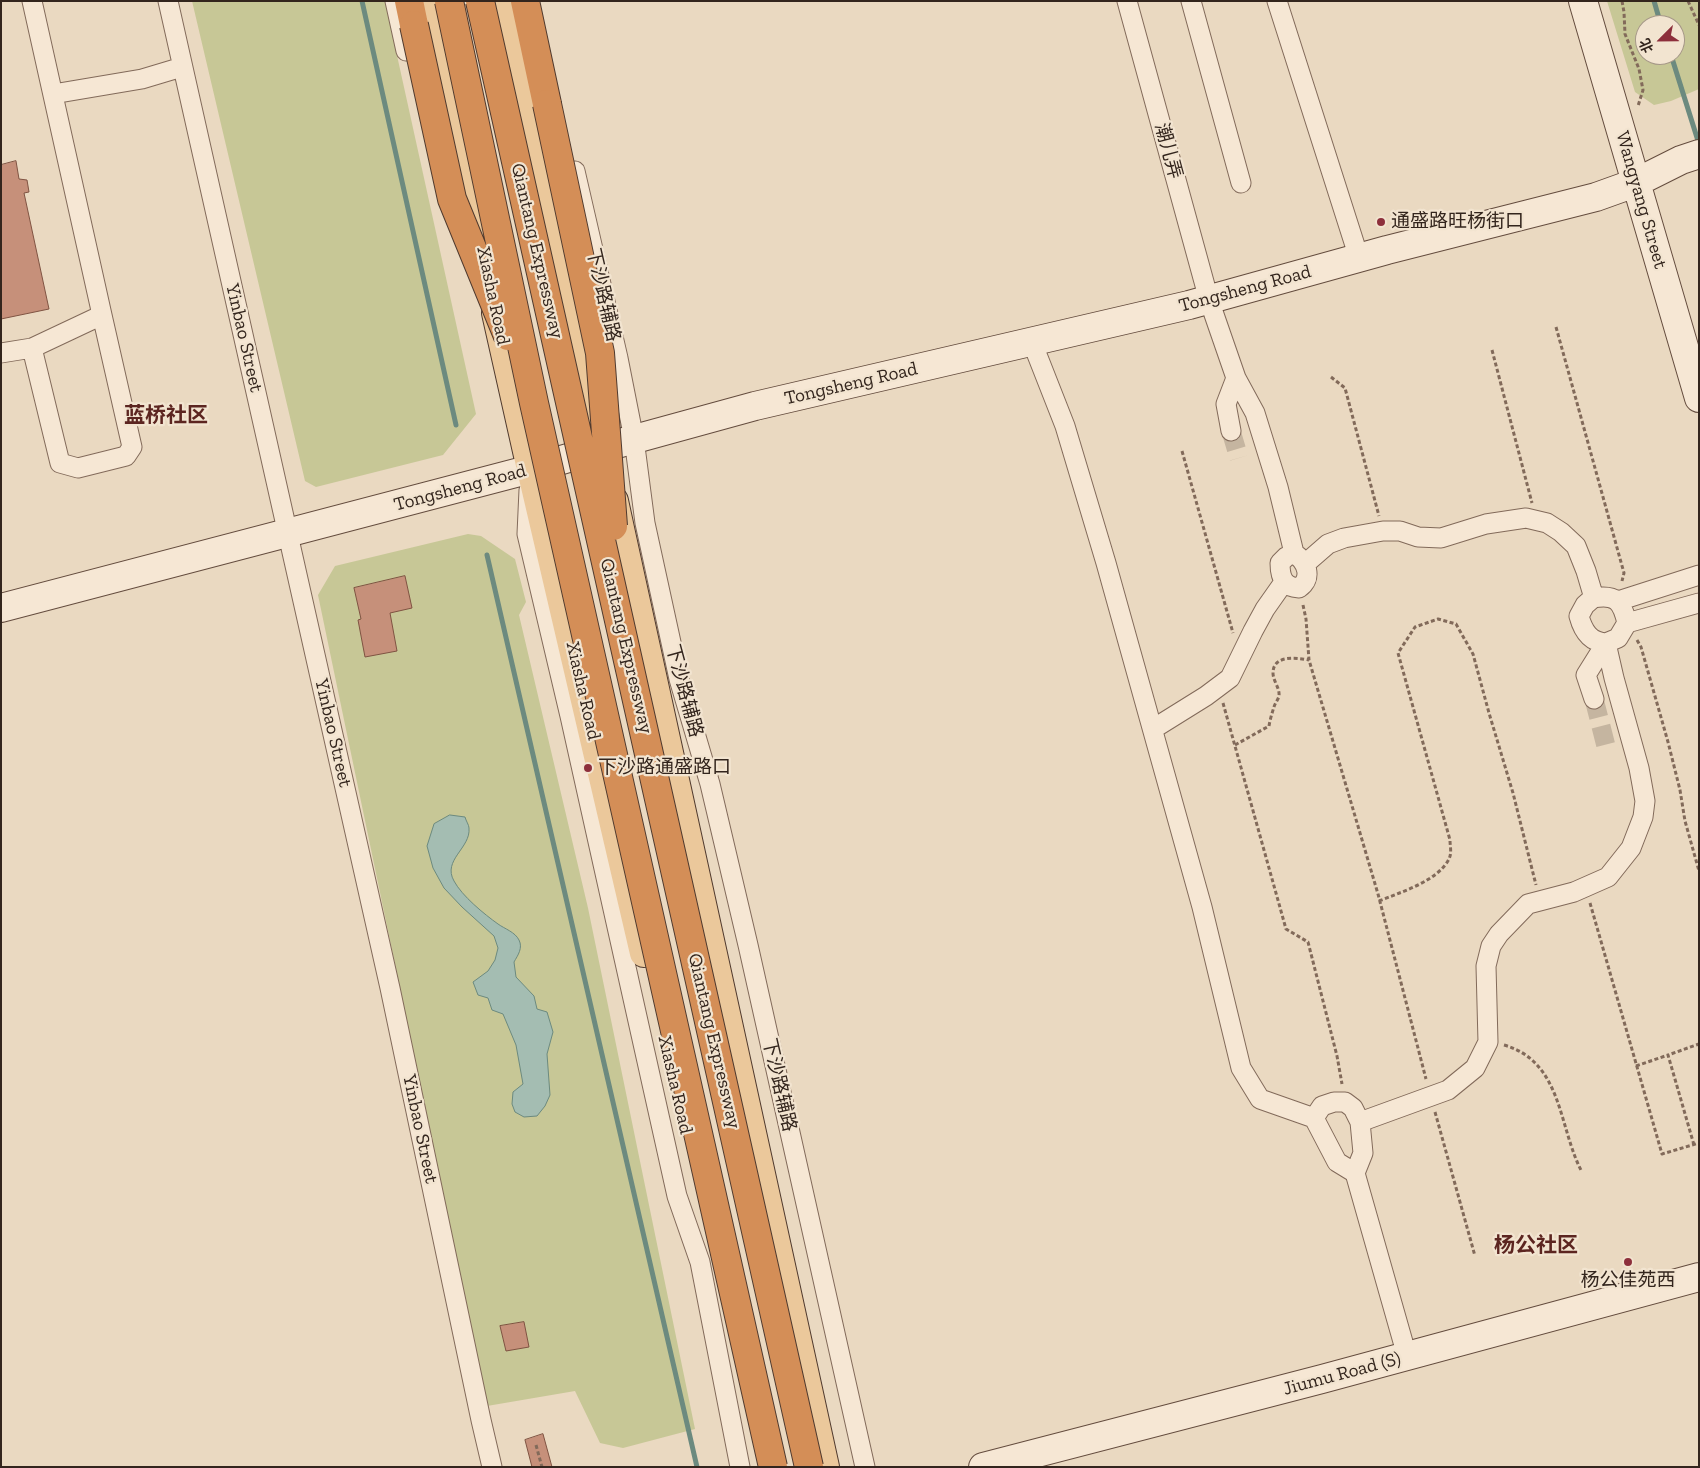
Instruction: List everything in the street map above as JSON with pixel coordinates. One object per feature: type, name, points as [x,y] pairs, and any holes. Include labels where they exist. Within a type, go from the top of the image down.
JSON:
[{"type":"highway","points":[[409,1],[452,199],[534,403]]},
{"type":"highway","name":"Qiantang Expressway","points":[[449,1],[468,82],[534,403],[773,1467]]},
{"type":"highway","name":"Qiantang Expressway","points":[[480,1],[620,617],[809,1467]]},
{"type":"highway","points":[[525,1],[600,353],[620,617]]},
{"type":"highway","points":[[802,1435],[815,1467]]},
{"type":"main road","name":"Xiasha Road","points":[[428,1],[530,469],[764,1467]]},
{"type":"main road","points":[[504,1],[825,1467]]},
{"type":"street","points":[[32,1],[132,447],[126,456],[78,468],[60,463],[32,348]]},
{"type":"street","name":"Yinbao Street","points":[[168,1],[390,988],[492,1467]]},
{"type":"street","points":[[395,1],[441,192],[498,323]]},
{"type":"street","name":"下沙路辅路","points":[[536,1],[616,349],[634,439],[645,523],[679,680],[710,784],[865,1467]]},
{"type":"street","name":"潮儿弄","points":[[1127,1],[1209,300],[1236,378],[1254,413],[1299,558]]},
{"type":"street","points":[[1191,1],[1241,183]]},
{"type":"street","points":[[1278,1],[1359,258]]},
{"type":"street","name":"Wangyang Street","points":[[1583,1],[1699,398]]},
{"type":"street","points":[[53,94],[142,79],[182,67]]},
{"type":"street","name":"Tongsheng Road","points":[[1,608],[530,469],[755,406],[1209,300],[1359,258],[1596,197],[1636,183],[1680,160],[1695,156]]},
{"type":"street","points":[[1,353],[32,348],[102,315]]},
{"type":"street","points":[[1032,342],[1065,426],[1106,563],[1202,907],[1241,1068],[1260,1099],[1314,1118],[1337,1162],[1355,1173]]},
{"type":"street","points":[[1231,431],[1226,404],[1236,378]]},
{"type":"street","points":[[530,469],[526,534],[570,716],[677,1196],[700,1262],[740,1467]]},
{"type":"street","points":[[1299,558],[1307,568],[1307,576],[1303,585],[1292,585],[1281,577],[1280,563],[1286,557],[1299,558],[1344,538],[1383,531],[1400,531],[1418,537],[1440,538],[1486,524],[1526,518],[1547,523],[1561,532],[1576,546],[1586,570],[1594,598]]},
{"type":"street","points":[[1618,601],[1699,575]]},
{"type":"street","points":[[1153,729],[1230,678],[1261,616],[1292,585]]},
{"type":"street","points":[[1627,623],[1624,610],[1618,601],[1612,597],[1594,598],[1585,606],[1579,616],[1584,632],[1599,643],[1606,643],[1618,638],[1627,623],[1699,603]]},
{"type":"street","points":[[1594,699],[1586,675],[1606,643]]},
{"type":"street","points":[[1360,1122],[1448,1090],[1475,1068],[1488,1042],[1486,966],[1491,946],[1511,919],[1528,904],[1574,892],[1608,877],[1631,848],[1643,818],[1645,801],[1639,768],[1606,643]]},
{"type":"street","points":[[1314,1118],[1322,1106],[1334,1102],[1345,1102],[1353,1108],[1360,1122],[1363,1153],[1355,1173],[1406,1356]]},
{"type":"street","name":"Jiumu Road (S)","points":[[983,1467],[1699,1277]]},
{"type":"path","points":[[1622,1],[1625,34],[1639,69],[1643,90],[1637,108]]},
{"type":"path","points":[[1688,1],[1699,26]]},
{"type":"path","points":[[1556,327],[1624,573],[1618,601]]},
{"type":"path","points":[[1492,350],[1536,520]]},
{"type":"path","points":[[1331,377],[1345,388],[1383,531]]},
{"type":"path","points":[[1182,451],[1239,659]]},
{"type":"path","points":[[1292,585],[1306,619],[1309,660],[1379,900],[1475,1256]]},
{"type":"path","points":[[1379,900],[1419,884],[1433,876],[1449,859],[1450,840],[1398,652],[1414,627],[1438,619],[1456,624],[1473,654],[1488,713],[1513,793],[1540,900]]},
{"type":"path","points":[[1627,623],[1641,647],[1668,742],[1680,790],[1685,821],[1699,871]]},
{"type":"path","points":[[1235,745],[1268,726],[1275,704],[1279,699],[1279,692],[1273,673],[1275,666],[1282,660],[1292,657],[1309,660]]},
{"type":"path","points":[[1219,686],[1286,929],[1308,942],[1337,1056],[1345,1102]]},
{"type":"path","points":[[1586,887],[1596,929],[1662,1154],[1699,1143]]},
{"type":"path","points":[[1488,1042],[1506,1045],[1527,1056],[1540,1066],[1549,1080],[1559,1104],[1574,1157],[1582,1172]]},
{"type":"path","points":[[1636,1066],[1699,1044]]},
{"type":"path","points":[[1668,1055],[1694,1145]]},
{"type":"path","points":[[536,1445],[542,1467]]},
{"type":"green space","points":[[192,1],[385,1],[476,414],[443,455],[316,487],[305,481]]},
{"type":"green space","points":[[1607,1],[1699,1],[1699,89],[1671,101],[1654,105],[1635,92]]},
{"type":"green space","points":[[468,534],[481,536],[515,559],[526,602],[519,615],[588,908],[695,1429],[623,1448],[600,1443],[575,1391],[487,1406],[318,595],[335,566]]},
{"type":"shaded area","points":[[450,815],[465,817],[469,828],[466,842],[454,860],[452,867],[451,874],[454,881],[462,893],[474,904],[519,940],[519,951],[514,962],[516,977],[534,996],[537,1009],[547,1012],[553,1032],[547,1054],[550,1095],[545,1106],[537,1116],[524,1117],[515,1112],[512,1104],[513,1092],[523,1084],[516,1045],[503,1014],[492,1010],[488,998],[478,995],[473,982],[488,971],[495,960],[498,948],[494,936],[444,888],[433,868],[427,846],[434,824]]},
{"type":"building","points":[[16,161],[19,179],[27,180],[29,192],[24,193],[49,309],[1,319],[1,165]]},
{"type":"building","points":[[405,576],[412,608],[390,613],[397,651],[365,657],[358,620],[361,619],[354,588]]},
{"type":"building","points":[[524,1322],[529,1347],[506,1351],[500,1326]]},
{"type":"building","points":[[543,1434],[552,1467],[532,1467],[525,1440]]},
{"type":"waterway","points":[[362,1],[456,425]]},
{"type":"waterway","points":[[1654,1],[1658,15]]},
{"type":"waterway","points":[[1674,65],[1699,144]]},
{"type":"waterway","points":[[487,555],[697,1467]]},
{"type":"tunnel","points":[[1231,431],[1239,458]]},
{"type":"tunnel","points":[[1594,699],[1606,746]]},
{"type":"place","name":"通盛路旺杨街口","points":[[1381,222]]},
{"type":"place","name":"下沙路通盛路口","points":[[588,768]]},
{"type":"place","name":"杨公佳苑西","points":[[1628,1262]]},
{"type":"district","name":"蓝桥社区","points":[[166,416]]},
{"type":"district","name":"杨公社区","points":[[1536,1246]]}]
